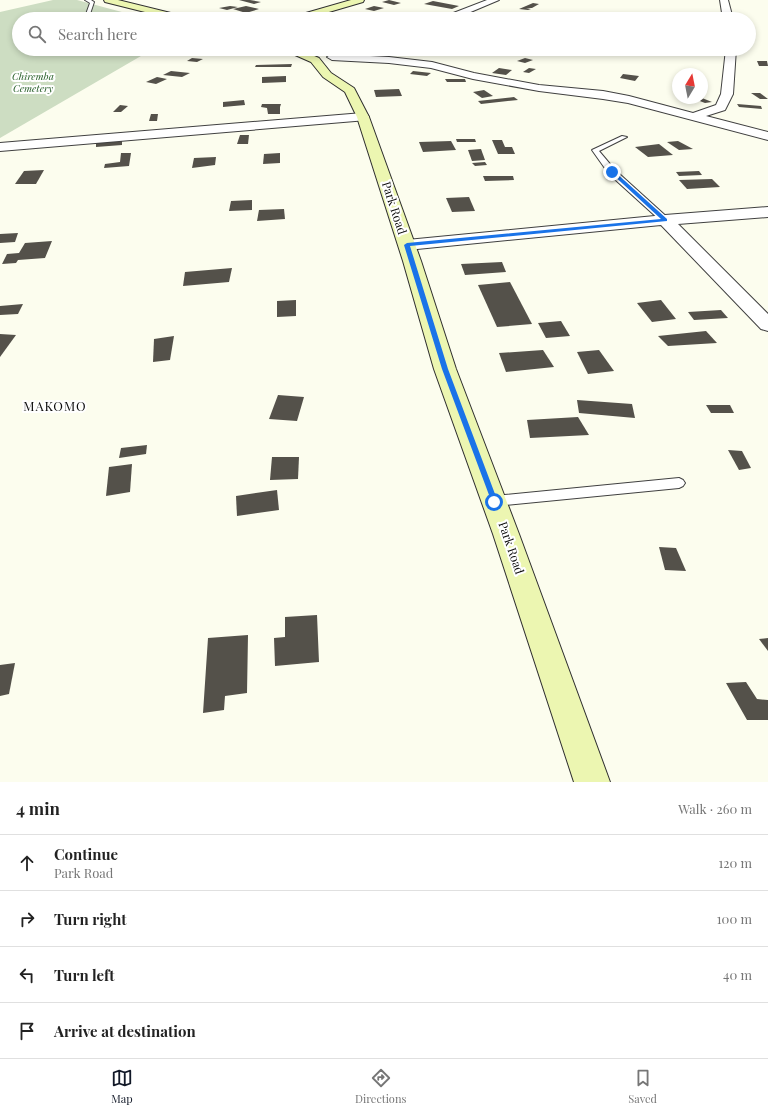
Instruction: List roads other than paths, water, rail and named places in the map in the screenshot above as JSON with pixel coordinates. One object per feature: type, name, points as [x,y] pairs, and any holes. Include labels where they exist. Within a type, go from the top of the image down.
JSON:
[{"type":"street","points":[[108,0],[156,12]]},
{"type":"street","points":[[319,12],[360,0]]},
{"type":"street","points":[[464,12],[495,0]]},
{"type":"street","points":[[724,0],[727,12]]},
{"type":"street","name":"Park Road","points":[[314,56],[324,59],[327,74],[350,90],[363,117],[407,245],[445,369],[494,502],[592,782]]},
{"type":"street","points":[[324,59],[332,56]]},
{"type":"street","points":[[692,117],[721,107],[727,94],[730,56]]},
{"type":"street","points":[[324,59],[389,60],[432,65],[492,80],[629,100],[768,136]]},
{"type":"street","points":[[0,147],[363,117]]},
{"type":"street","points":[[407,245],[665,220],[768,212]]},
{"type":"street","points":[[665,220],[768,325]]},
{"type":"lane","points":[[87,0],[92,2],[89,12]]},
{"type":"lane","points":[[624,137],[595,150],[612,172],[665,220]]},
{"type":"lane","points":[[494,502],[679,483]]},
{"type":"district","name":"MAKOMO","points":[[55,406]]},
{"type":"park label","name":"Chiremba Cemetery","points":[[33,82]]}]
